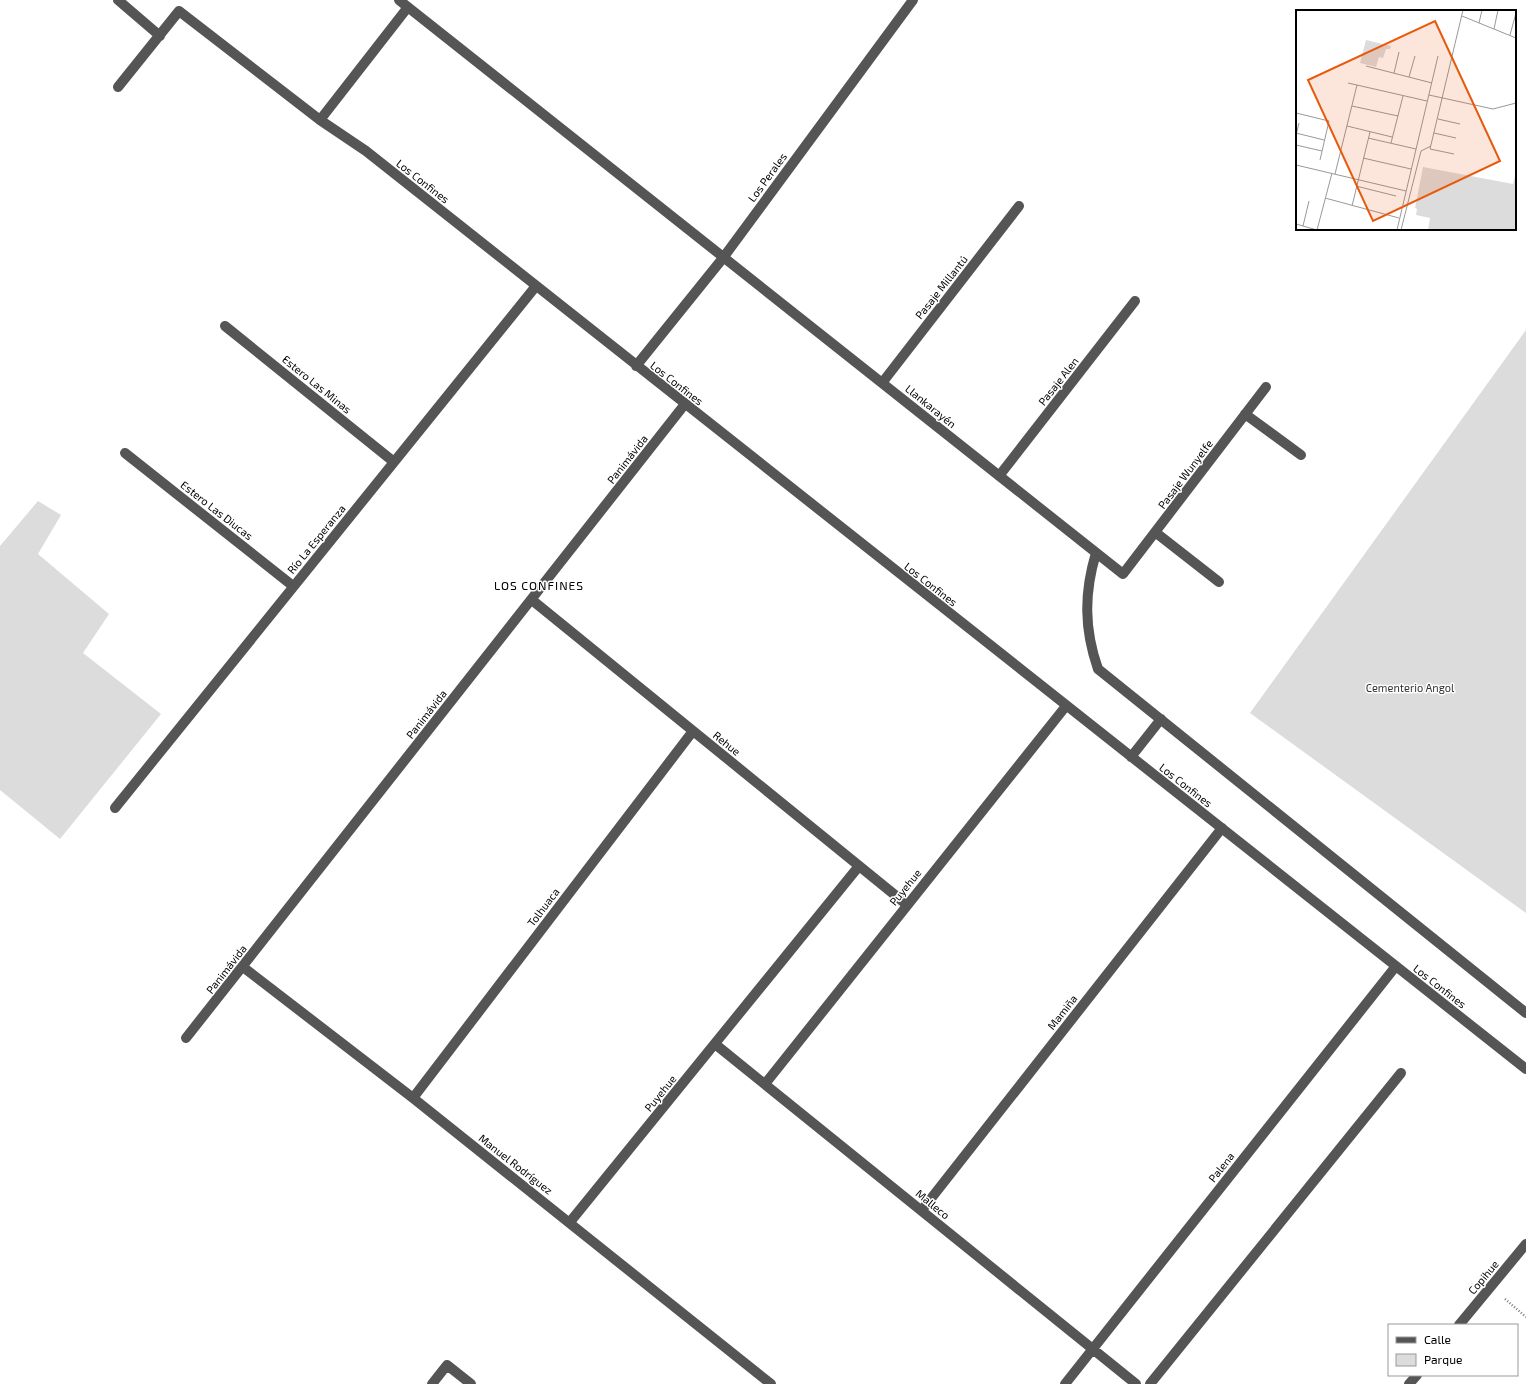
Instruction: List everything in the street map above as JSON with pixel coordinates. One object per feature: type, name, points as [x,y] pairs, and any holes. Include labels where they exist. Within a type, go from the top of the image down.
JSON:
[{"type":"street","points":[[118,0],[160,36],[118,87]]},
{"type":"street","points":[[399,0],[723,258]]},
{"type":"street","name":"Los Perales","points":[[636,366],[723,258],[912,0]]},
{"type":"street","points":[[320,120],[408,7]]},
{"type":"street","name":"Los Confines","points":[[160,36],[179,11],[320,120],[366,151],[1526,1069]]},
{"type":"street","name":"Pasaje Millantú","points":[[882,382],[1019,206]]},
{"type":"street","name":"Llankarayén","points":[[723,258],[882,382],[1123,574]]},
{"type":"street","name":"Río La Esperanza","points":[[114,808],[536,286]]},
{"type":"street","name":"Pasaje Alen","points":[[999,476],[1135,301]]},
{"type":"street","name":"Estero Las Minas","points":[[225,326],[394,462]]},
{"type":"street","name":"Pasaje Wunyelfe","points":[[1123,574],[1266,387]]},
{"type":"street","name":"Panimávida","points":[[186,1038],[685,404]]},
{"type":"street","points":[[1245,414],[1301,455]]},
{"type":"street","name":"Estero Las Diucas","points":[[125,453],[294,586]]},
{"type":"street","points":[[1155,532],[1219,582]]},
{"type":"street","points":[[1096,553],[1090,571],[1086,608],[1091,649],[1098,669],[1526,1013]]},
{"type":"street","name":"Rehue","points":[[532,600],[906,904]]},
{"type":"street","name":"Puyehue","points":[[765,1084],[906,904],[1066,706]]},
{"type":"street","points":[[1131,757],[1161,719]]},
{"type":"street","name":"Tolhuaca","points":[[413,1098],[693,731]]},
{"type":"street","name":"Mamiña","points":[[922,1210],[1222,828]]},
{"type":"street","name":"Puyehue","points":[[570,1222],[859,866]]},
{"type":"street","name":"Manuel Rodríguez","points":[[243,966],[570,1222],[771,1384]]},
{"type":"street","name":"Palena","points":[[1066,1384],[1396,966]]},
{"type":"street","name":"Malleco","points":[[715,1044],[1136,1384]]},
{"type":"street","points":[[1150,1384],[1401,1073]]},
{"type":"street","name":"Copihue","points":[[1459,1324],[1526,1244]]},
{"type":"street","points":[[432,1384],[447,1365],[471,1384]]},
{"type":"street","points":[[1409,1384],[1415,1376]]},
{"type":"path","points":[[1491,1286],[1526,1317]]},
{"type":"green space","name":"Cementerio Angol","points":[[1526,330],[1526,913],[1250,713]]},
{"type":"green space","points":[[38,501],[61,515],[38,554],[109,614],[83,653],[161,714],[60,839],[0,790],[0,546]]},
{"type":"district","name":"LOS CONFINES","points":[[539,585]]}]
